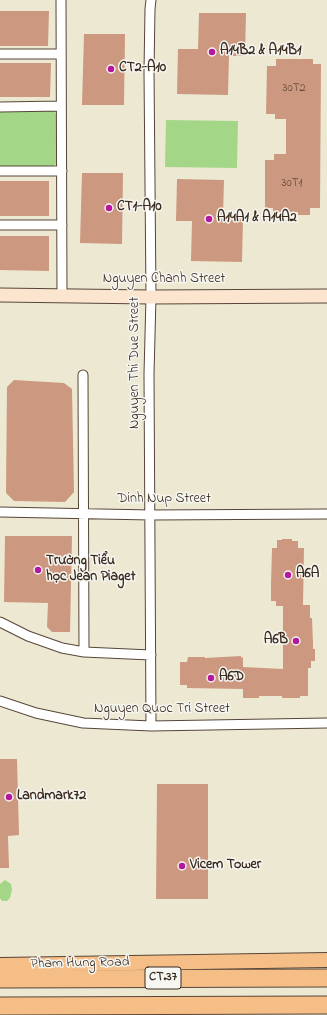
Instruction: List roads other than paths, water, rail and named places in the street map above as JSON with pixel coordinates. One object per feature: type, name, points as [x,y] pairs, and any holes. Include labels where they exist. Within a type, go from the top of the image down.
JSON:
[{"type":"highway","name":"CT.37","points":[[0,979],[327,978]]},
{"type":"highway","name":"CT.37","points":[[0,1006],[327,1005]]},
{"type":"main road","name":"Pham Hung Road","points":[[0,965],[327,960]]},
{"type":"street","points":[[61,0],[62,295]]},
{"type":"street","name":"Nguyen Thi Due Street","points":[[150,726],[151,515],[149,374],[151,297],[151,0]]},
{"type":"street","points":[[0,54],[61,54]]},
{"type":"street","points":[[0,107],[61,106]]},
{"type":"street","points":[[0,171],[62,171]]},
{"type":"street","points":[[0,225],[62,225]]},
{"type":"street","name":"Nguyen Chanh Street","points":[[0,294],[151,297],[327,296]]},
{"type":"street","points":[[83,375],[84,652]]},
{"type":"street","name":"Dinh Nup Street","points":[[0,512],[151,515],[327,514]]},
{"type":"street","points":[[0,622],[49,645],[84,652],[151,655]]},
{"type":"street","name":"Nguyen Quoc Tri Street","points":[[0,702],[36,713],[83,723],[150,726],[327,723]]},
{"type":"place","name":"A14B2 & A14B1","points":[[212,52]]},
{"type":"place","name":"CT2-A10","points":[[111,69]]},
{"type":"place","name":"CT1-A10","points":[[109,208]]},
{"type":"place","name":"A14A1 & A14A2","points":[[209,219]]},
{"type":"place","name":"Trường Tiểu học Jean Piaget","points":[[38,570]]},
{"type":"place","name":"A6A","points":[[288,575]]},
{"type":"place","name":"A6B","points":[[296,641]]},
{"type":"place","name":"A6D","points":[[211,678]]},
{"type":"place","name":"Landmark72","points":[[9,797]]},
{"type":"place","name":"Vicem Tower","points":[[182,866]]}]
